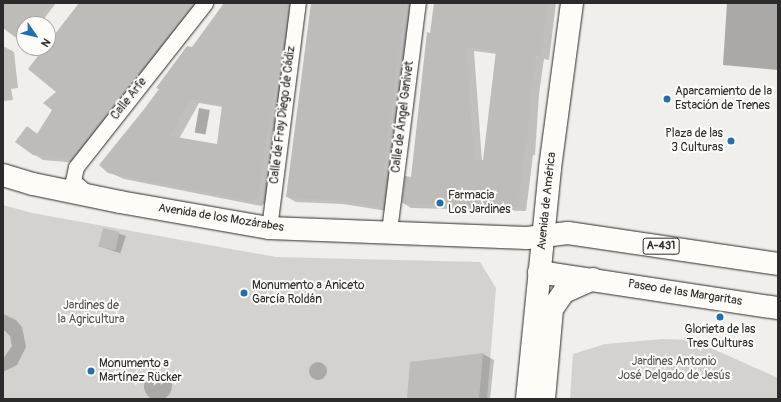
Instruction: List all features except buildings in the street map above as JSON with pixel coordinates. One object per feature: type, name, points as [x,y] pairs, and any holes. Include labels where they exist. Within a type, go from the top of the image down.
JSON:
[{"type":"main road","name":"Avenida de América","points":[[527,399],[543,236],[572,3]]},
{"type":"main road","name":"Avenida de los Mozárabes","points":[[3,175],[89,195],[269,228],[389,231],[490,236],[543,236]]},
{"type":"main road","name":"A-431","points":[[543,236],[583,234],[778,264]]},
{"type":"main road","name":"Paseo de las Margaritas","points":[[540,272],[778,308]]},
{"type":"main road","points":[[544,399],[551,315],[555,302],[564,292],[593,279]]},
{"type":"street","name":"Calle Arfe","points":[[89,195],[74,181],[76,167],[205,3]]},
{"type":"street","name":"Calle de Fray Diego de Cádiz","points":[[269,228],[298,3]]},
{"type":"street","name":"Calle de Ángel Ganivet","points":[[389,231],[418,3]]},
{"type":"green space","name":"Jardines de la Agricultura","points":[[3,205],[32,213],[276,257],[480,262],[496,288],[487,399],[3,399]]},
{"type":"green space","name":"Jardines Antonio José Delgado de Jesús","points":[[663,339],[693,340],[778,378],[778,399],[570,399],[573,354],[605,344]]},
{"type":"shaded area","points":[[727,3],[778,3],[778,70],[723,65]]},
{"type":"shaded area","points":[[199,108],[210,110],[205,135],[195,133]]},
{"type":"shaded area","points":[[3,314],[16,320],[22,327],[26,347],[17,365],[3,372],[3,359],[12,346],[10,336],[3,329]]},
{"type":"shaded area","points":[[314,362],[322,362],[327,367],[325,378],[322,380],[314,380],[309,375],[309,367]]},
{"type":"shaded area","points":[[158,372],[168,376],[172,386],[168,396],[158,400],[148,396],[144,386],[148,376]]},
{"type":"place","name":"Aparcamiento de la Estación de Trenes","points":[[667,99]]},
{"type":"place","name":"Plaza de las 3 Culturas","points":[[731,141]]},
{"type":"place","name":"Farmacia Los Jardines","points":[[440,203]]},
{"type":"place","name":"Monumento a Aniceto García Roldán","points":[[244,293]]},
{"type":"place","name":"Glorieta de las Tres Culturas","points":[[720,317]]},
{"type":"place","name":"Monumento a Martínez Rücker","points":[[91,371]]}]
